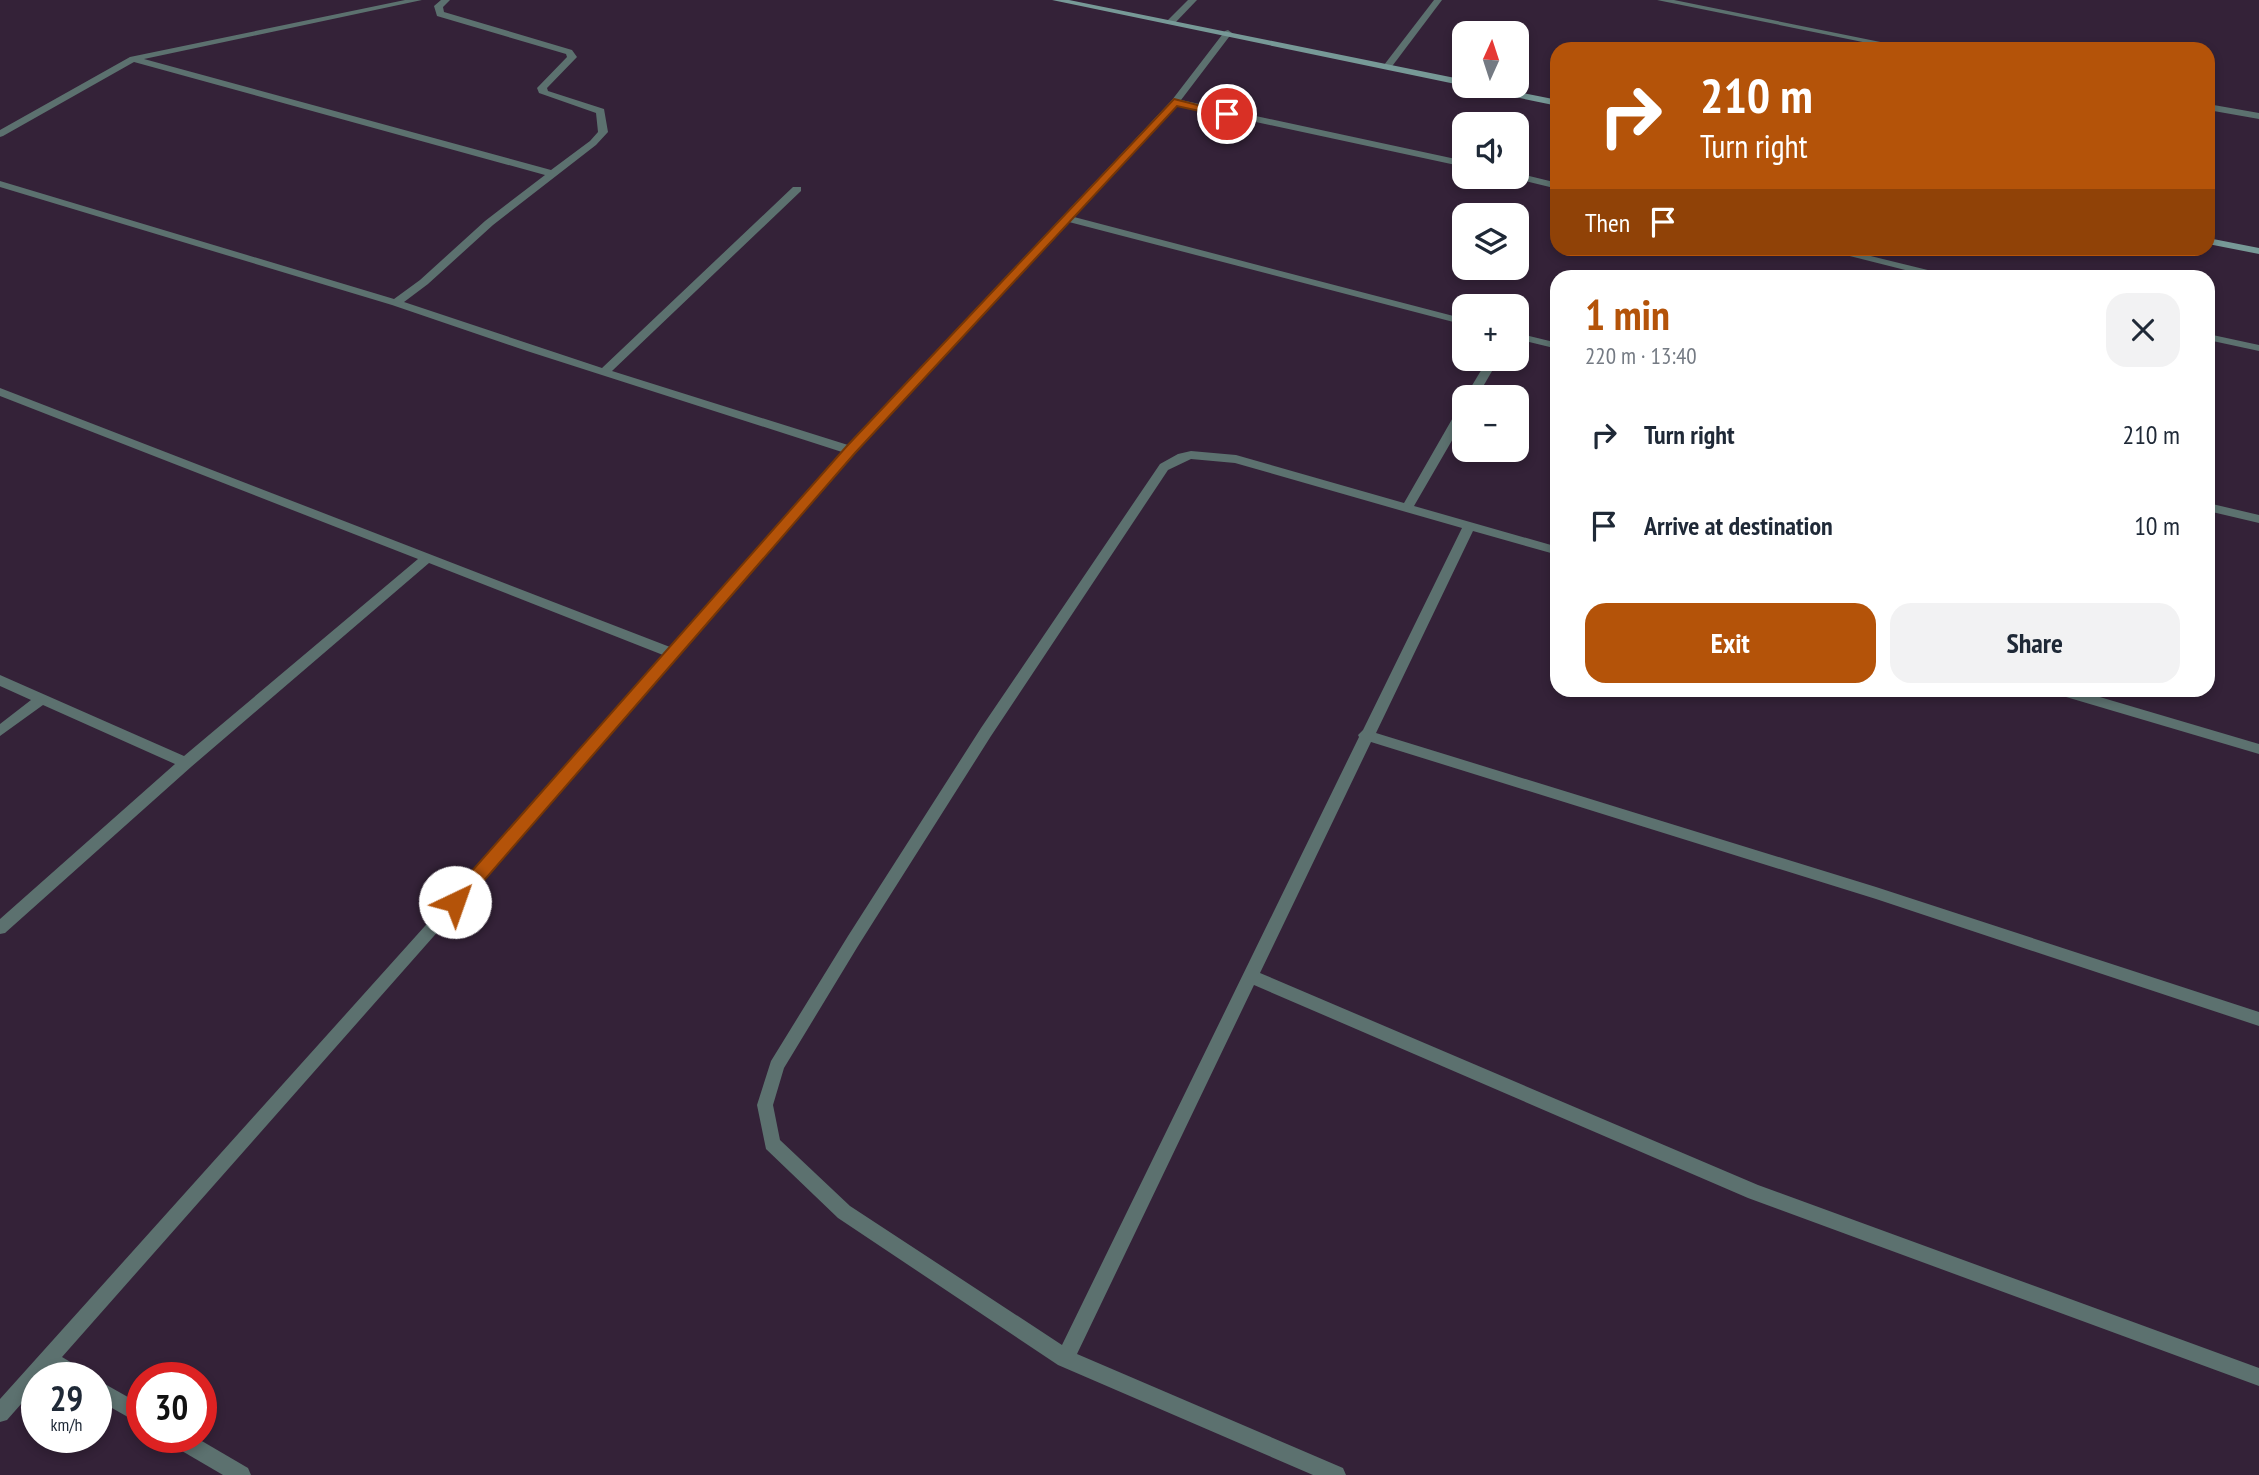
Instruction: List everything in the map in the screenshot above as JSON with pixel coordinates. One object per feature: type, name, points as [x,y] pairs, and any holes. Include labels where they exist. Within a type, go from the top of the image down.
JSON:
[{"type":"street","points":[[0,134],[133,59],[418,0]]},
{"type":"street","points":[[396,303],[424,282],[489,223],[593,143],[603,132],[601,111],[544,93],[542,88],[572,57],[569,52],[440,14],[439,6],[446,0]]},
{"type":"street","points":[[1056,0],[1452,80]]},
{"type":"street","points":[[1171,22],[1193,0]]},
{"type":"street","points":[[1387,67],[1438,0]]},
{"type":"street","points":[[1661,0],[1875,42]]},
{"type":"street","points":[[0,1413],[474,881],[850,450],[1174,102],[1228,33]]},
{"type":"street","points":[[133,59],[553,174]]},
{"type":"street","points":[[1530,97],[1550,101]]},
{"type":"street","points":[[1174,102],[1452,161]]},
{"type":"street","points":[[2215,108],[2259,116]]},
{"type":"street","points":[[1529,179],[1550,184]]},
{"type":"street","points":[[0,184],[396,303],[850,450]]},
{"type":"street","points":[[604,372],[797,189]]},
{"type":"street","points":[[1067,218],[1452,319]]},
{"type":"street","points":[[2215,242],[2259,251]]},
{"type":"street","points":[[1856,256],[1915,270]]},
{"type":"street","points":[[1529,339],[1550,344]]},
{"type":"street","points":[[2215,339],[2259,348]]},
{"type":"street","points":[[0,392],[672,653]]},
{"type":"street","points":[[1407,508],[1452,430]]},
{"type":"street","points":[[1336,1475],[1065,1358],[844,1212],[772,1144],[765,1105],[777,1066],[986,732],[1164,467],[1178,457],[1197,453],[1236,459],[1550,549]]},
{"type":"street","points":[[2215,509],[2259,519]]},
{"type":"street","points":[[1065,1358],[1252,977],[1365,735],[1469,526]]},
{"type":"street","points":[[0,928],[186,763],[427,558]]},
{"type":"street","points":[[0,680],[186,763]]},
{"type":"street","points":[[2084,697],[2259,749]]},
{"type":"street","points":[[0,732],[42,699]]},
{"type":"street","points":[[1365,735],[1876,893],[2259,1019]]},
{"type":"street","points":[[1252,977],[1754,1192],[2259,1377]]},
{"type":"street","points":[[48,1359],[53,1362]]},
{"type":"street","points":[[204,1453],[241,1475]]},
{"type":"route","points":[[455,902],[850,450],[1174,102],[1227,114]]}]
